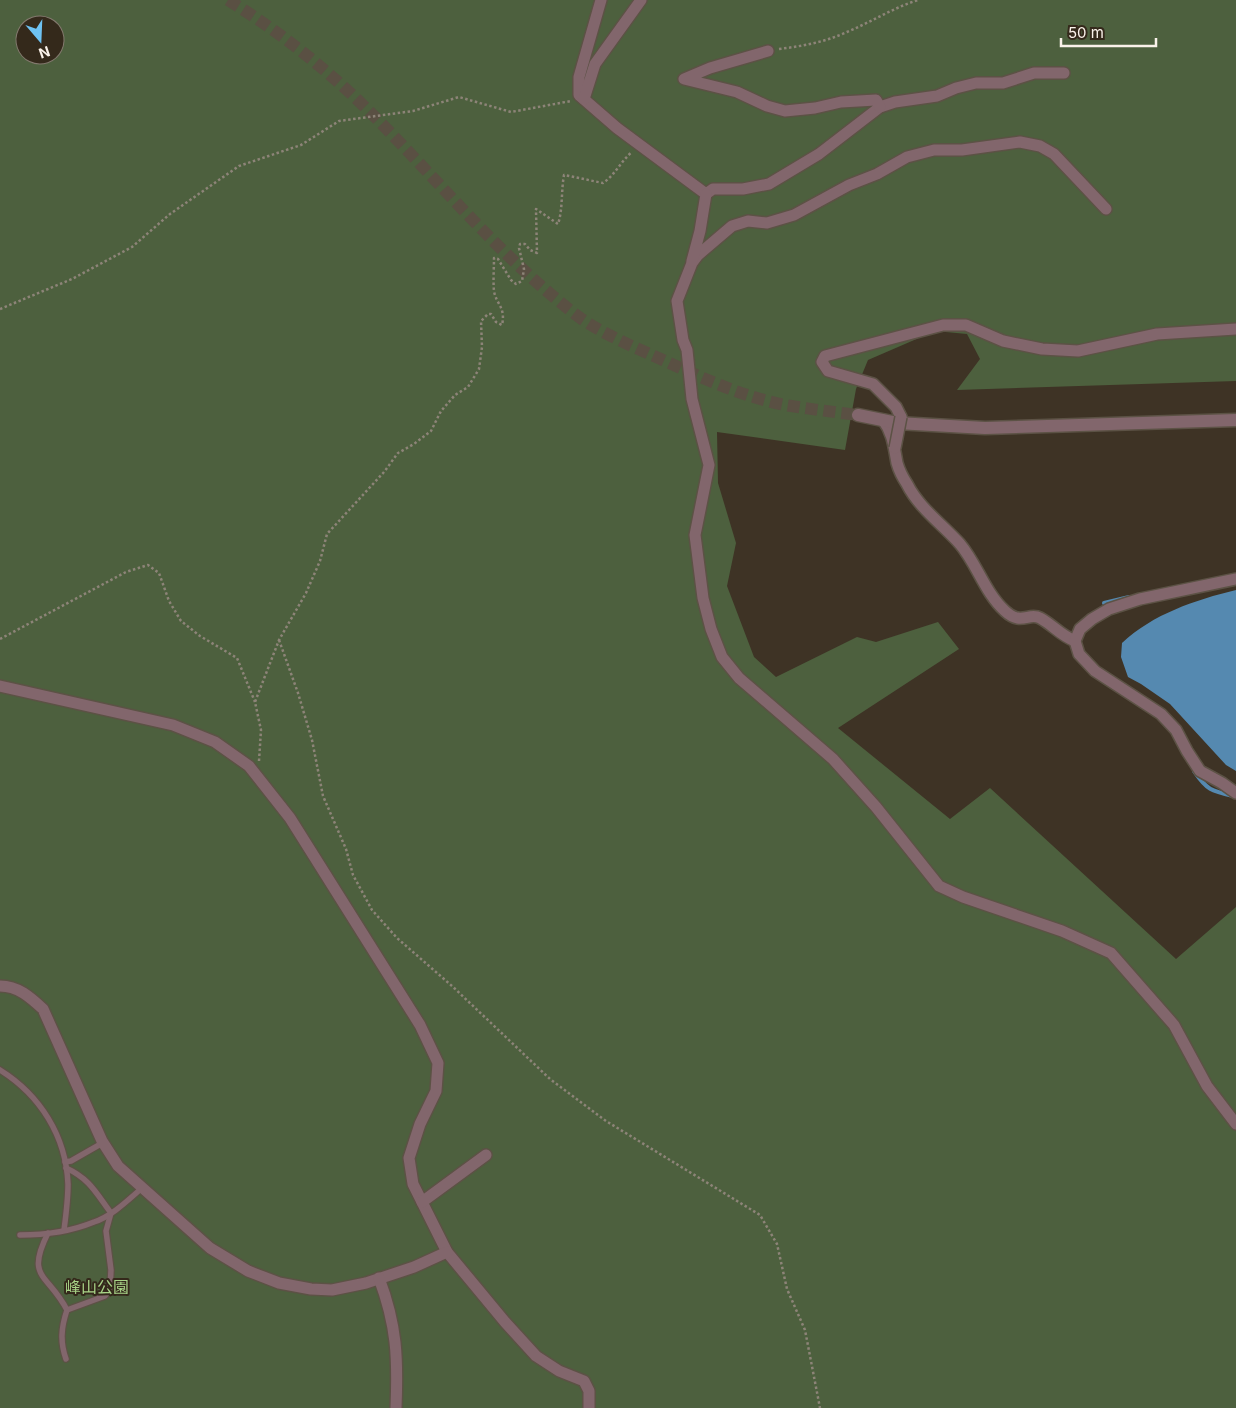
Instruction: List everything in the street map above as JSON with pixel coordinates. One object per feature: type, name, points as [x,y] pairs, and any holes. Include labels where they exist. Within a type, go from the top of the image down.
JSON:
[{"type":"street","points":[[601,0],[579,77],[578,95],[617,128],[706,194]]},
{"type":"street","points":[[584,99],[595,64],[641,0]]},
{"type":"street","points":[[768,51],[710,68],[684,79],[729,90],[785,111],[815,108],[841,102],[876,100],[880,107]]},
{"type":"street","points":[[706,194],[713,190],[743,189],[769,184],[819,154],[880,107],[895,102],[937,96],[976,82],[1003,83],[1034,73],[1064,73]]},
{"type":"street","points":[[692,263],[732,226],[748,221],[767,222],[794,215],[849,185],[877,174],[906,157],[934,150],[962,150],[1020,142],[1040,146],[1054,154],[1106,209]]},
{"type":"street","points":[[706,194],[692,263],[677,301],[683,340],[687,350],[692,399],[708,465],[695,536],[705,606],[711,629],[722,657],[739,678],[833,759],[876,807],[939,886],[963,897],[1062,931],[1111,953],[1174,1025],[1207,1086],[1236,1124]]},
{"type":"street","points":[[895,448],[901,417],[896,407],[873,384],[828,371],[822,362],[825,356],[943,325],[966,325],[1003,341],[1042,349],[1078,351],[1157,334],[1236,329]]},
{"type":"street","points":[[858,415],[897,423],[985,428],[1236,420]]},
{"type":"street","points":[[883,420],[889,428],[898,464],[912,493],[961,545],[1005,611],[1023,620],[1033,616],[1040,618],[1063,636],[1075,641]]},
{"type":"street","points":[[1236,579],[1140,600],[1109,609],[1080,629],[1075,641],[1079,654],[1095,671],[1161,714],[1176,730],[1200,771],[1236,793]]},
{"type":"street","points":[[0,686],[173,726],[214,742],[249,766],[258,777],[290,818],[420,1025],[438,1063],[436,1091],[420,1124],[409,1158],[413,1184],[447,1252],[536,1356],[559,1371],[584,1381],[589,1391],[589,1408]]},
{"type":"street","points":[[0,986],[6,986],[25,993],[43,1009],[102,1141],[118,1166],[210,1248],[248,1272],[278,1283],[311,1289],[332,1290],[414,1267],[447,1252]]},
{"type":"street","points":[[422,1202],[486,1155]]},
{"type":"street","points":[[379,1278],[394,1329],[396,1346],[396,1408]]},
{"type":"lane","points":[[0,1070],[15,1080],[34,1098],[50,1119],[66,1165],[68,1184],[64,1230]]},
{"type":"lane","points":[[66,1165],[99,1145],[102,1141]]},
{"type":"lane","points":[[66,1165],[79,1174],[98,1193],[111,1213],[106,1231],[111,1270],[110,1289],[105,1296],[67,1310]]},
{"type":"lane","points":[[20,1235],[48,1233],[95,1222],[111,1213],[142,1188]]},
{"type":"lane","points":[[48,1233],[38,1256],[38,1266],[41,1275],[60,1297],[67,1310],[62,1325],[61,1345],[66,1359]]},
{"type":"path","points":[[768,51],[822,42],[918,0]]},
{"type":"path","points":[[0,309],[72,279],[132,247],[170,214],[239,166],[301,145],[339,121],[413,110],[459,97],[511,112],[584,99]]},
{"type":"path","points":[[256,702],[279,640],[306,593],[320,561],[327,534],[384,472],[398,453],[431,431],[441,411],[455,395],[468,387],[479,369],[482,347],[481,321],[488,314],[491,314],[496,322],[502,325],[504,318],[501,305],[494,292],[494,258],[498,259],[511,280],[516,284],[522,281],[524,269],[519,248],[520,244],[525,244],[530,250],[537,252],[536,210],[558,224],[564,175],[603,183],[610,178],[640,144]]},
{"type":"path","points":[[0,640],[126,572],[148,565],[159,573],[169,601],[181,621],[200,636],[237,658],[256,702],[261,730],[258,777]]},
{"type":"path","points":[[279,640],[312,740],[323,796],[346,849],[353,875],[372,910],[397,938],[452,986],[550,1079],[606,1121],[760,1215],[777,1244],[787,1289],[805,1330],[820,1408]]},
{"type":"green space","name":"峰山公園","points":[[0,0],[1236,0],[1236,381],[957,390],[980,359],[967,334],[935,331],[868,360],[856,389],[845,450],[717,432],[718,483],[736,543],[727,586],[754,657],[776,677],[857,637],[876,642],[938,622],[959,649],[838,728],[950,819],[990,788],[1176,959],[1236,907],[1236,1408],[0,1408]]},
{"type":"water","points":[[1236,590],[1236,771],[1226,765],[1170,704],[1128,677],[1121,657],[1122,643],[1147,624],[1175,609],[1205,598]]},
{"type":"waterway","points":[[1104,603],[1129,597]]},
{"type":"waterway","points":[[1194,771],[1210,789],[1233,796]]},
{"type":"tunnel","points":[[228,0],[285,38],[338,82],[371,113],[523,270],[579,317],[635,348],[734,391],[785,405],[858,415]]}]
